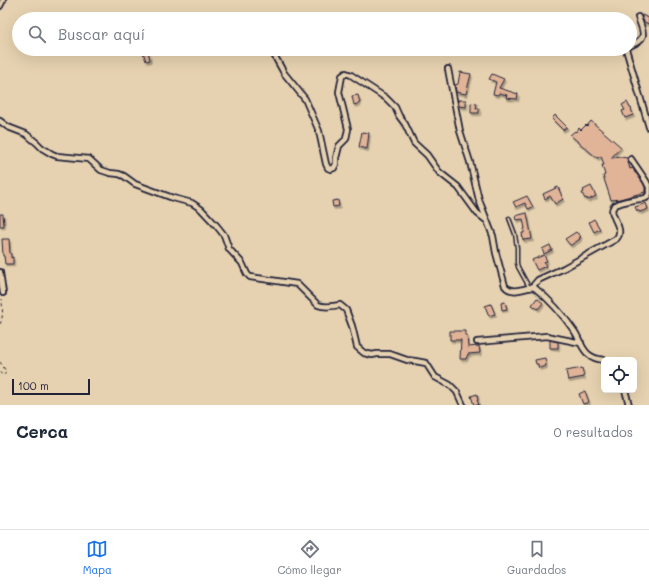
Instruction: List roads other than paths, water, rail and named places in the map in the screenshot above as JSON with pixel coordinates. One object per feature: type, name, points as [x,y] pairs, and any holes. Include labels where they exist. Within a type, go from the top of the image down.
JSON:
[{"type":"street","points":[[0,6],[3,0]]},
{"type":"street","points":[[637,42],[643,36],[644,31],[638,16]]},
{"type":"street","points":[[275,56],[284,73],[304,99],[319,131],[328,168],[334,168],[339,146],[346,139],[348,129],[339,92],[342,76],[346,73],[386,98],[395,107],[414,143],[427,155],[439,172],[458,187],[477,213],[486,220]]},
{"type":"street","points":[[628,56],[649,127]]},
{"type":"street","points":[[448,69],[460,131],[470,162],[479,200],[493,236],[502,276],[507,288],[511,291],[531,287],[538,280],[564,268],[618,237],[620,234],[613,215],[613,208],[618,204],[646,198],[649,194],[649,187],[646,181],[631,159]]},
{"type":"street","points":[[0,121],[8,127],[26,134],[42,148],[52,154],[89,160],[101,170],[119,174],[135,184],[173,198],[192,203],[201,209],[224,235],[229,249],[242,263],[250,277],[297,284],[322,307],[326,308],[340,305],[346,310],[351,321],[357,346],[364,353],[372,355],[390,354],[407,360],[415,360],[426,363],[435,377],[450,385],[457,392],[463,405]]},
{"type":"street","points":[[0,272],[3,293]]},
{"type":"street","points":[[531,287],[535,288],[554,305],[575,332],[584,349],[591,356],[601,360]]},
{"type":"street","points":[[477,342],[547,336],[581,343]]},
{"type":"street","points":[[626,393],[629,405]]},
{"type":"lane","points":[[509,218],[515,234],[518,267],[531,287]]}]
